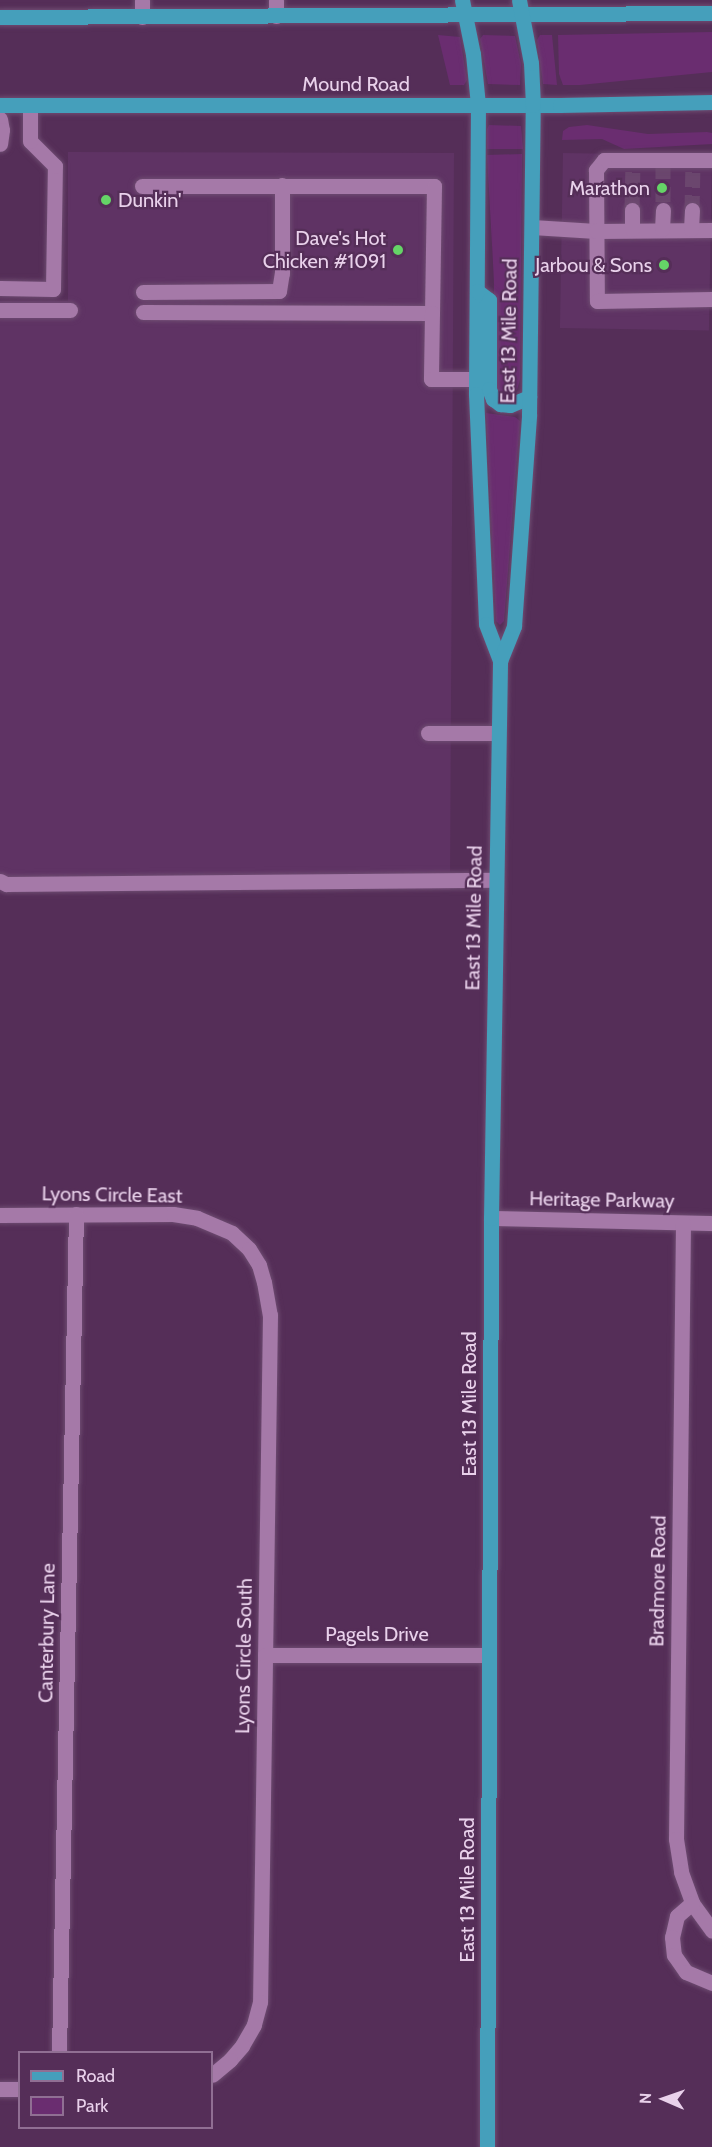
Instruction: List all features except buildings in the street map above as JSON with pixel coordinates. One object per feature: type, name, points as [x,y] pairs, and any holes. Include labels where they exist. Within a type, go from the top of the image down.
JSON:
[{"type":"main road","name":"East 13 Mile Road","points":[[462,0],[473,54],[478,105],[476,379],[486,624],[500,661]]},
{"type":"main road","name":"East 13 Mile Road","points":[[488,2147],[491,1218],[498,733],[500,661],[514,626],[529,397],[532,227],[531,63],[519,0]]},
{"type":"main road","points":[[0,17],[522,16],[712,13]]},
{"type":"main road","name":"Mound Road","points":[[0,105],[533,105],[712,102]]},
{"type":"main road","points":[[477,291],[489,300],[489,390],[493,399],[500,404],[510,405],[529,397]]},
{"type":"street","points":[[142,0],[142,17]]},
{"type":"street","points":[[276,0],[276,16]]},
{"type":"street","points":[[0,288],[53,289],[55,166],[30,141],[30,105]]},
{"type":"street","points":[[0,119],[2,130],[0,144]]},
{"type":"street","points":[[712,160],[633,162],[604,160],[596,170],[597,301],[712,299]]},
{"type":"street","points":[[143,292],[279,291],[282,273],[282,185]]},
{"type":"street","points":[[142,186],[434,186],[431,379],[476,379]]},
{"type":"street","points":[[632,210],[632,229]]},
{"type":"street","points":[[662,229],[663,210]]},
{"type":"street","points":[[691,230],[692,210]]},
{"type":"street","points":[[532,227],[596,231],[712,230]]},
{"type":"street","points":[[0,310],[70,310]]},
{"type":"street","points":[[143,312],[432,314]]},
{"type":"street","points":[[428,733],[498,733]]},
{"type":"street","points":[[0,881],[18,884],[496,880]]},
{"type":"street","name":"Canterbury Lane","points":[[59,2051],[76,1214]]},
{"type":"street","name":"Lyons Circle East","points":[[0,1215],[173,1214],[197,1218],[232,1233],[249,1249]]},
{"type":"street","name":"Heritage Parkway","points":[[491,1218],[712,1223]]},
{"type":"street","name":"Bradmore Road","points":[[682,1223],[676,1839],[681,1872],[692,1903],[712,1931]]},
{"type":"street","name":"Lyons Circle South","points":[[213,2074],[230,2061],[254,2025],[260,2002],[270,1315],[259,1265],[249,1249]]},
{"type":"street","name":"Pagels Drive","points":[[265,1655],[489,1655]]},
{"type":"street","points":[[692,1903],[677,1916],[672,1937],[675,1956],[686,1972],[712,1983]]},
{"type":"street","points":[[0,2090],[18,2089]]},
{"type":"shaded area","points":[[68,152],[454,153],[450,890],[0,888],[0,301],[68,301]]},
{"type":"shaded area","points":[[563,153],[712,156],[709,331],[560,328]]},
{"type":"green space","points":[[712,32],[712,72],[580,85],[563,85],[559,74],[558,35]]},
{"type":"green space","points":[[438,35],[460,37],[467,80],[464,85],[450,85]]},
{"type":"green space","points":[[483,35],[515,36],[521,64],[520,85],[488,84],[480,39]]},
{"type":"green space","points":[[540,35],[552,35],[557,85],[543,84],[537,40]]},
{"type":"green space","points":[[489,125],[521,126],[523,149],[487,149]]},
{"type":"green space","points":[[587,125],[648,134],[707,132],[712,133],[712,144],[624,149],[602,139],[562,140],[563,131],[569,127]]},
{"type":"green space","points":[[522,154],[520,380],[517,390],[508,395],[498,391],[494,381],[494,281],[487,155]]},
{"type":"green space","points":[[486,413],[515,417],[520,421],[504,621],[500,625],[496,621]]},
{"type":"tunnel","points":[[632,210],[633,163]]},
{"type":"tunnel","points":[[663,163],[663,210]]},
{"type":"tunnel","points":[[692,210],[693,163]]},
{"type":"place","name":"Marathon","points":[[662,188]]},
{"type":"place","name":"Dunkin'","points":[[106,200]]},
{"type":"place","name":"Dave's Hot Chicken #1091","points":[[398,250]]},
{"type":"place","name":"Jarbou & Sons","points":[[664,265]]}]
